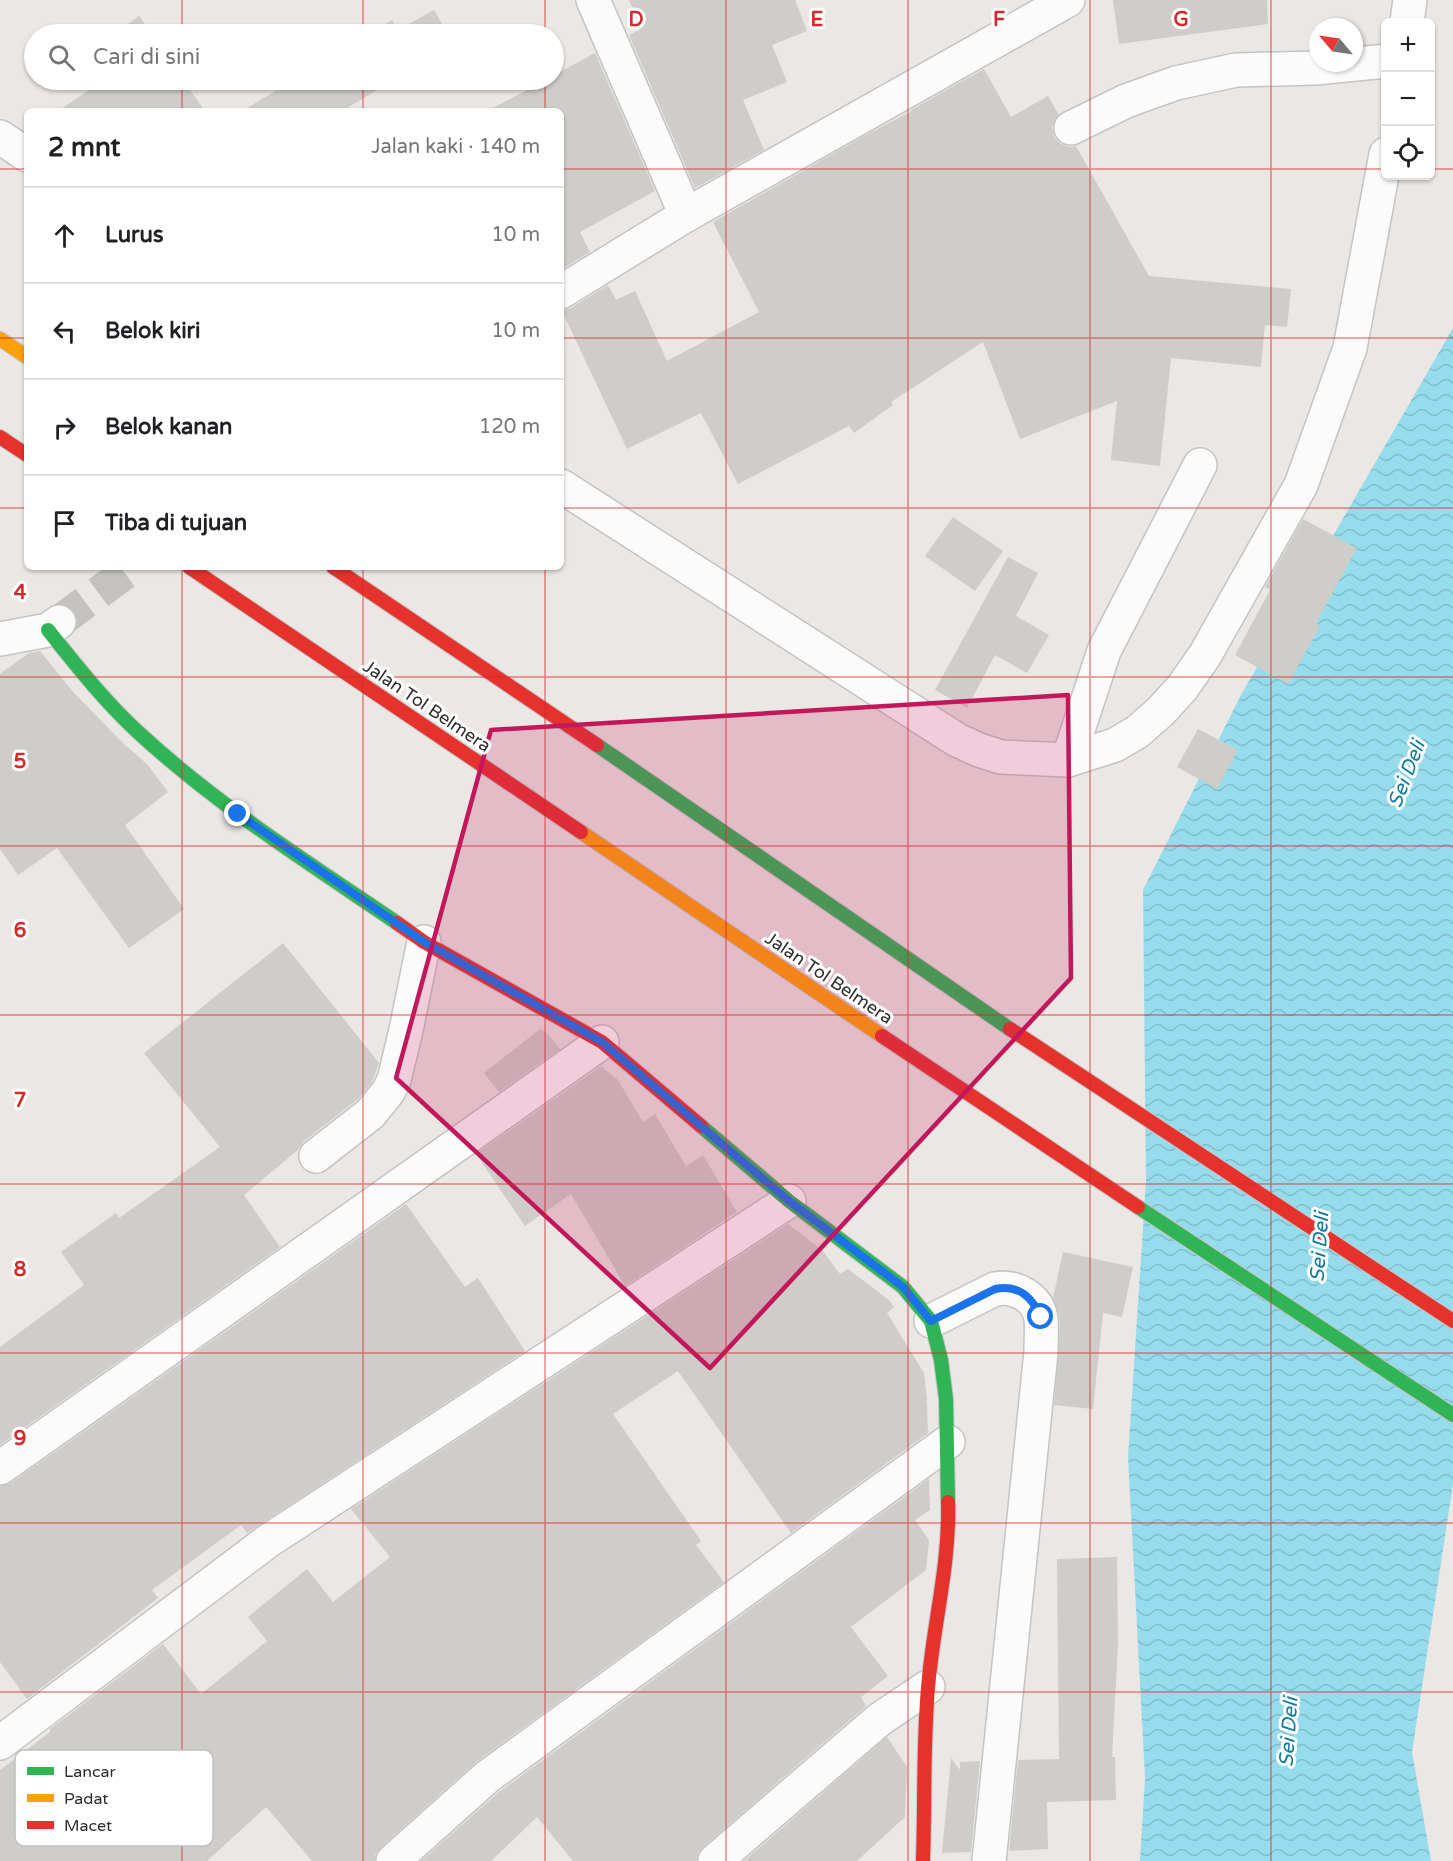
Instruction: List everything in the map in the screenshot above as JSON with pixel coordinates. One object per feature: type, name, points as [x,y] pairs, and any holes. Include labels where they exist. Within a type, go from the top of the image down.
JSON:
[{"type":"main road","points":[[0,339],[24,355]]},
{"type":"main road","points":[[0,437],[24,454]]},
{"type":"main road","name":"Jalan Tol Belmera","points":[[193,570],[1030,1136],[1453,1415]]},
{"type":"main road","points":[[337,570],[1016,1033],[1453,1321]]},
{"type":"main road","points":[[53,626],[87,680],[138,732],[192,779],[238,814],[424,942],[602,1042],[789,1201],[903,1287],[931,1321],[941,1360],[946,1399],[949,1529],[942,1596],[927,1687],[923,1861]]},
{"type":"street","points":[[593,0],[686,216]]},
{"type":"street","points":[[564,290],[686,216],[1068,0]]},
{"type":"street","points":[[1408,18],[1410,0]]},
{"type":"street","points":[[1071,128],[1126,101],[1186,81],[1236,70],[1315,68],[1381,61]]},
{"type":"street","points":[[0,137],[24,152]]},
{"type":"street","points":[[564,488],[957,740],[1001,758],[1068,760],[1115,745],[1137,732],[1182,688],[1205,655],[1301,485],[1350,348],[1381,180]]},
{"type":"street","points":[[1068,760],[1104,651],[1200,465]]},
{"type":"street","points":[[0,639],[53,626]]},
{"type":"street","points":[[316,1156],[370,1114],[388,1092],[394,1080],[406,1030],[424,942]]},
{"type":"street","points":[[0,1468],[602,1042]]},
{"type":"street","points":[[0,1743],[268,1541],[789,1201]]},
{"type":"street","points":[[931,1321],[1003,1287],[1021,1292],[1033,1300],[1041,1317],[1041,1352],[989,1861]]},
{"type":"street","points":[[393,1861],[487,1777],[948,1442]]},
{"type":"street","points":[[715,1861],[880,1719],[927,1687]]},
{"type":"highlighted area","points":[[1068,695],[1071,978],[710,1368],[396,1078],[491,730]]},
{"type":"water","name":"Sei Deli","points":[[1453,328],[1453,1484],[1412,1752],[1431,1861],[1140,1861],[1145,1778],[1128,1457],[1146,1181],[1143,890],[1241,695]]},
{"type":"building","points":[[629,0],[795,0],[807,31],[772,45],[787,82],[743,100],[764,150],[695,188],[629,35],[641,29]]},
{"type":"building","points":[[1113,0],[1267,0],[1268,24],[1119,44]]},
{"type":"building","points":[[434,10],[442,24],[409,24]]},
{"type":"building","points":[[139,16],[145,24],[128,24]]},
{"type":"building","points":[[595,53],[655,191],[580,232],[590,252],[564,268],[564,108],[493,108],[527,90],[564,90],[564,70]]},
{"type":"building","points":[[984,69],[1011,117],[1048,96],[1059,115],[1052,126],[1054,137],[1061,144],[1069,147],[1076,146],[1149,276],[1291,289],[1287,327],[1265,325],[1261,367],[1171,358],[1160,466],[1111,460],[1117,401],[1020,439],[983,342],[891,402],[893,405],[854,433],[849,426],[738,484],[701,413],[627,449],[564,315],[564,310],[608,285],[616,300],[635,291],[667,361],[759,312],[713,222]]},
{"type":"building","points":[[89,90],[190,90],[203,108],[62,108]]},
{"type":"building","points":[[277,90],[377,90],[347,108],[247,108]]},
{"type":"building","points":[[953,517],[1003,551],[975,591],[925,556]]},
{"type":"building","points":[[1303,519],[1357,548],[1316,623],[1320,626],[1288,684],[1235,655],[1270,590],[1265,587]]},
{"type":"building","points":[[1008,557],[1038,573],[1016,616],[1049,635],[1027,673],[995,655],[967,708],[935,690]]},
{"type":"building","points":[[40,651],[74,693],[147,764],[168,792],[125,825],[184,909],[129,948],[57,848],[18,875],[0,849],[0,674],[29,653]]},
{"type":"building","points":[[1198,729],[1238,750],[1217,789],[1177,767]]},
{"type":"building","points":[[283,943],[379,1063],[372,1082],[357,1100],[304,1141],[298,1150],[244,1195],[280,1247],[0,1445],[0,1347],[84,1285],[61,1252],[116,1213],[119,1218],[220,1147],[144,1053]]},
{"type":"building","points":[[540,1029],[547,1033],[560,1049],[499,1092],[484,1073]]},
{"type":"building","points":[[601,1066],[618,1080],[643,1122],[655,1114],[686,1166],[703,1155],[737,1212],[625,1286],[571,1194],[525,1226],[476,1154]]},
{"type":"building","points":[[406,1204],[465,1287],[478,1278],[525,1351],[247,1533],[241,1525],[152,1590],[158,1598],[27,1699],[0,1662],[0,1486],[11,1483]]},
{"type":"building","points":[[788,1224],[822,1250],[840,1274],[848,1269],[889,1300],[894,1307],[887,1313],[924,1373],[928,1433],[791,1533],[678,1371],[613,1414],[701,1541],[696,1545],[724,1582],[476,1762],[381,1847],[375,1855],[375,1861],[312,1861],[266,1807],[207,1861],[0,1861],[0,1770],[15,1759],[15,1846],[213,1846],[213,1750],[26,1750],[50,1732],[50,1729],[163,1644],[201,1694],[267,1641],[248,1617],[307,1569],[333,1602],[390,1557],[351,1509]]},
{"type":"building","points":[[1063,1252],[1133,1267],[1122,1317],[1103,1313],[1093,1409],[1054,1405],[1060,1327],[1059,1314],[1053,1298]]},
{"type":"building","points":[[929,1479],[930,1510],[915,1520],[929,1540],[926,1570],[851,1627],[888,1676],[861,1697],[866,1706],[703,1847],[698,1854],[697,1861],[573,1861],[537,1817],[491,1861],[421,1861],[499,1792]]},
{"type":"building","points":[[1117,1557],[1118,1644],[1112,1757],[1115,1757],[1116,1800],[1047,1802],[1048,1849],[1009,1851],[1018,1760],[1059,1759],[1057,1559]]},
{"type":"building","points":[[887,1737],[907,1767],[905,1817],[857,1861],[744,1861]]},
{"type":"building","points":[[951,1758],[960,1770],[960,1762],[980,1761],[971,1852],[942,1853]]},
{"type":"tunnel","points":[[59,622],[129,570]]},
{"type":"traffic: fast","points":[[48,630],[115,709],[169,760],[265,833],[397,923]]},
{"type":"traffic: fast","points":[[597,745],[1010,1029]]},
{"type":"traffic: fast","points":[[701,1126],[789,1201],[903,1287],[931,1321],[941,1360],[946,1399],[948,1502]]},
{"type":"traffic: fast","points":[[1138,1207],[1453,1415]]},
{"type":"traffic: slow","points":[[0,339],[24,355]]},
{"type":"traffic: slow","points":[[581,832],[882,1036]]},
{"type":"traffic: jam","points":[[0,437],[24,453]]},
{"type":"traffic: jam","points":[[193,570],[581,832]]},
{"type":"traffic: jam","points":[[337,570],[597,745]]},
{"type":"traffic: jam","points":[[397,923],[424,942],[602,1042],[701,1126]]},
{"type":"traffic: jam","points":[[1010,1029],[1453,1321]]},
{"type":"traffic: jam","points":[[882,1036],[1138,1207]]},
{"type":"traffic: jam","points":[[923,1861],[926,1709],[944,1572],[948,1502]]},
{"type":"route","points":[[238,814],[424,942],[602,1042],[789,1201],[903,1287],[931,1321],[1003,1287],[1021,1292],[1033,1300],[1041,1317]]}]
